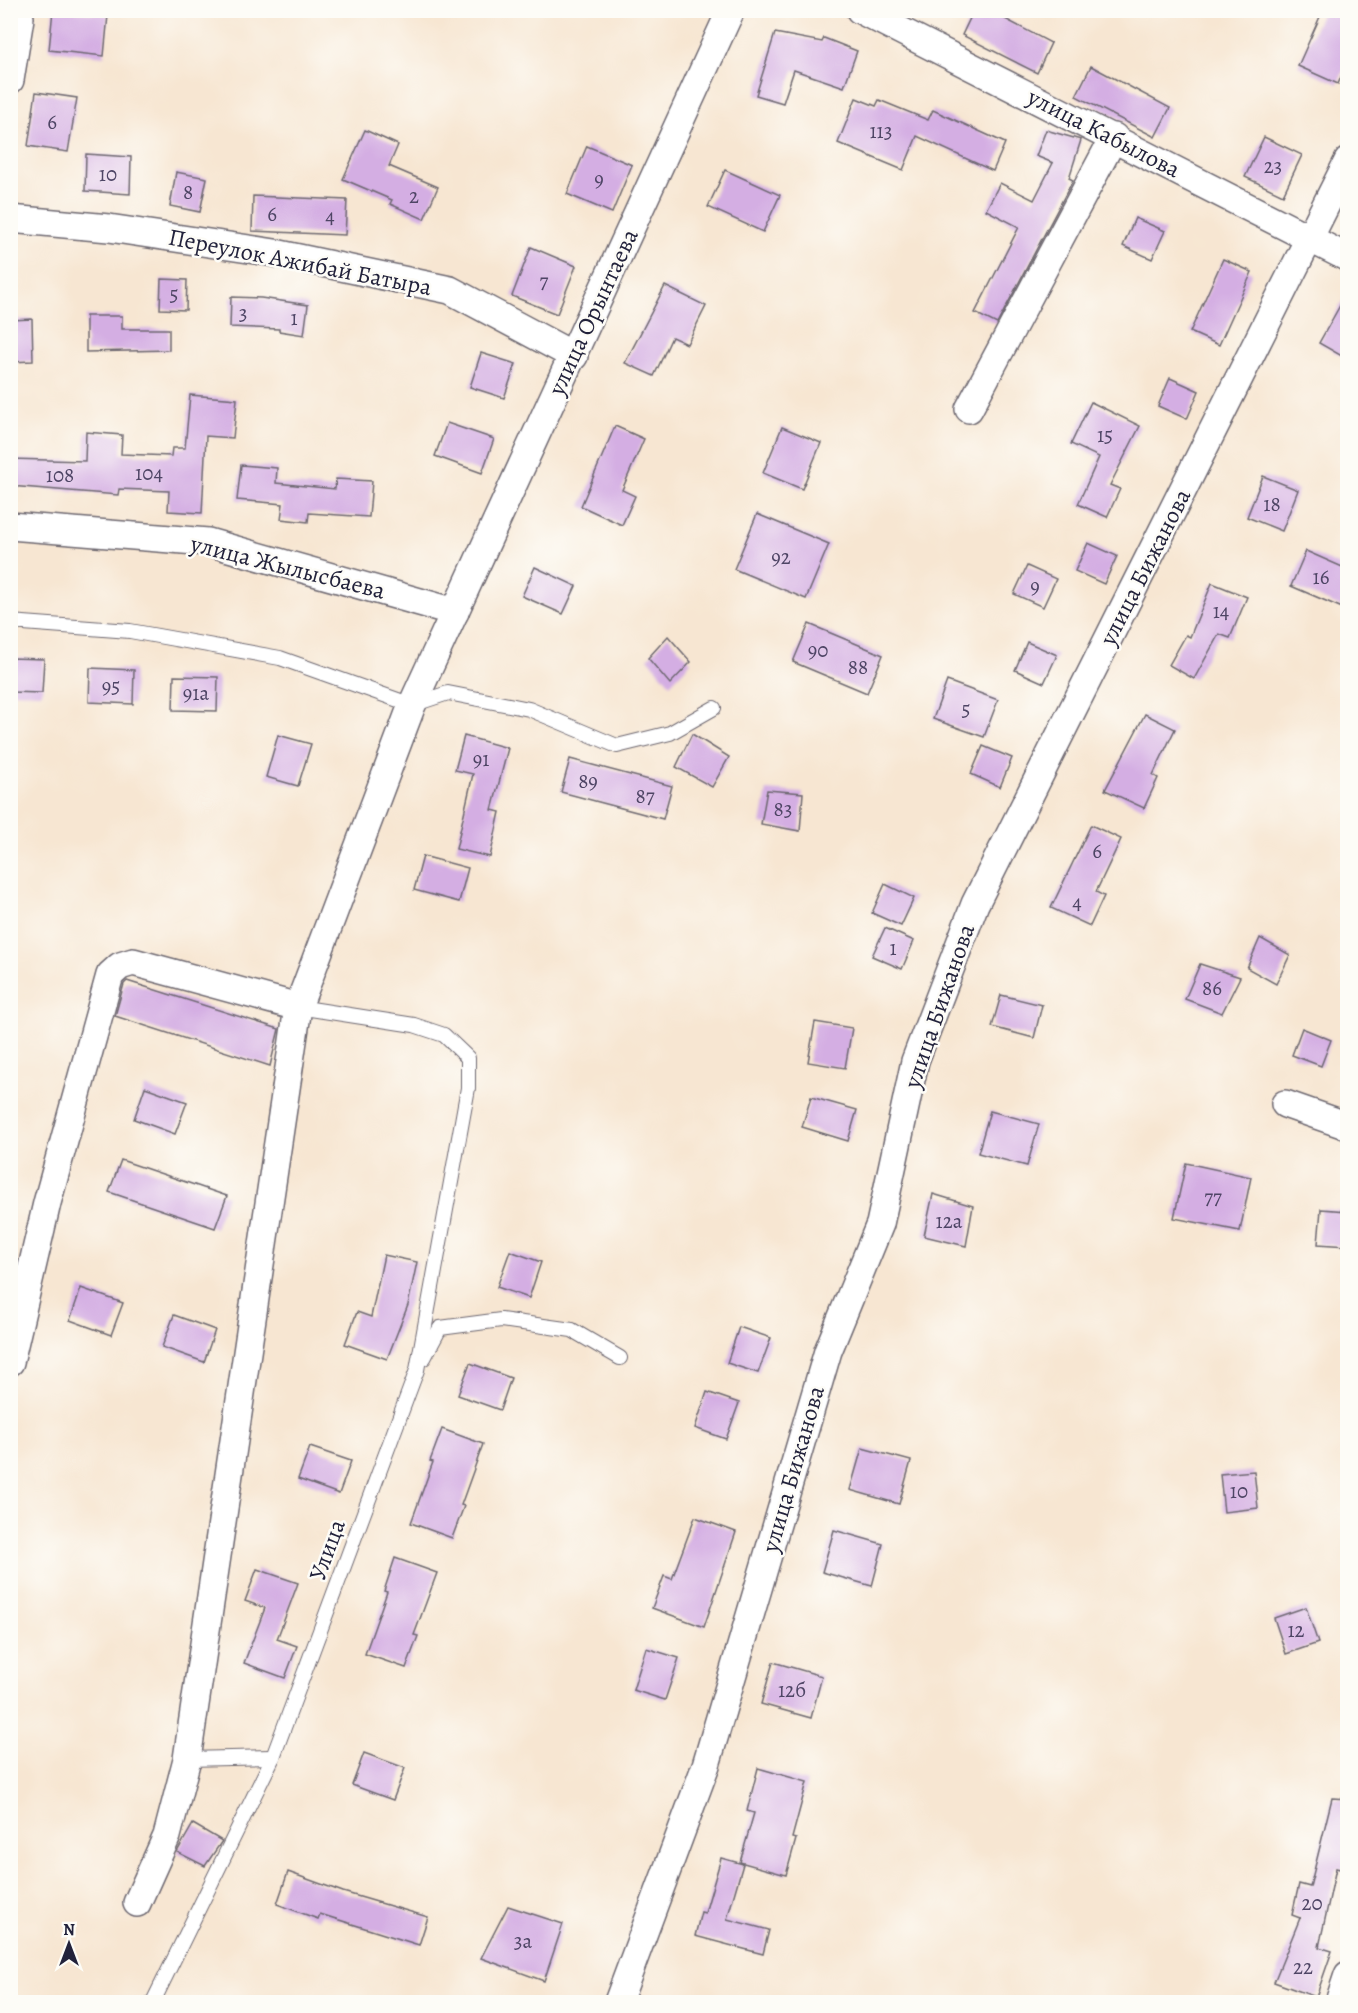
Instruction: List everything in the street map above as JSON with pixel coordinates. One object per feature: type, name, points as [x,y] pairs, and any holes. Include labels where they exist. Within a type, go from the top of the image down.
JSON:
[{"type":"street","points":[[10,80],[18,29],[18,10]]},
{"type":"street","name":"улица Орынтаева","points":[[136,1903],[167,1836],[187,1759],[298,1007],[412,705],[574,356],[730,10]]},
{"type":"street","name":"улица Кабылова","points":[[860,10],[1114,137],[1347,258]]},
{"type":"street","points":[[969,409],[1114,137]]},
{"type":"street","name":"улица Бижанова","points":[[618,2002],[706,1766],[828,1351],[880,1224],[915,1061],[975,904],[1310,240],[1347,161]]},
{"type":"street","name":"Переулок Ажибай Батыра","points":[[10,219],[109,228],[274,253],[450,290],[574,356]]},
{"type":"street","name":"улица Жылысбаева","points":[[10,526],[208,542],[455,612]]},
{"type":"street","points":[[10,1362],[46,1203],[110,975],[120,966],[133,962],[298,1007]]},
{"type":"street","points":[[1286,1104],[1347,1126]]},
{"type":"street","points":[[1339,2002],[1347,1975]]},
{"type":"lane","points":[[10,622],[130,631],[280,658],[412,705],[448,693],[529,709],[617,746],[670,733],[714,708]]},
{"type":"lane","name":"Улица","points":[[153,2002],[273,1757],[417,1370],[468,1088],[468,1058],[444,1035],[414,1025],[298,1007]]},
{"type":"lane","points":[[417,1370],[440,1328],[501,1320],[572,1330],[620,1358]]},
{"type":"lane","points":[[187,1759],[273,1757]]},
{"type":"building","points":[[53,10],[108,15],[104,56],[49,50]]},
{"type":"building","points":[[974,10],[988,10],[1051,43],[1037,73],[962,35]]},
{"type":"building","points":[[1323,10],[1347,10],[1347,63],[1338,84],[1298,66]]},
{"type":"building","points":[[775,33],[822,42],[824,38],[857,51],[844,87],[794,70],[783,103],[756,95]]},
{"type":"building","points":[[1091,66],[1170,108],[1155,137],[1076,96]]},
{"type":"building","points":[[36,92],[77,98],[68,152],[28,146]]},
{"type":"building","points":[[856,98],[876,106],[879,100],[928,120],[933,110],[1005,143],[993,171],[917,136],[903,170],[838,143]]},
{"type":"building","points":[[365,130],[398,145],[389,166],[438,187],[424,219],[390,204],[392,200],[343,179]]},
{"type":"building","points":[[1046,130],[1081,140],[1069,178],[1073,180],[997,324],[975,313],[1019,227],[986,210],[1000,183],[1034,200],[1053,163],[1036,156]]},
{"type":"building","points":[[1264,137],[1302,155],[1283,195],[1245,177]]},
{"type":"building","points":[[587,146],[632,165],[612,213],[567,194]]},
{"type":"building","points":[[86,154],[131,157],[130,194],[85,191]]},
{"type":"building","points":[[725,170],[780,195],[763,232],[708,207]]},
{"type":"building","points":[[176,172],[207,178],[200,212],[170,206]]},
{"type":"building","points":[[253,196],[347,200],[345,235],[252,231]]},
{"type":"building","points":[[1135,218],[1165,231],[1152,259],[1123,246]]},
{"type":"building","points":[[531,247],[576,266],[557,314],[512,296]]},
{"type":"building","points":[[1223,259],[1252,272],[1219,345],[1190,332]]},
{"type":"building","points":[[161,279],[187,280],[186,310],[160,309]]},
{"type":"building","points":[[665,286],[706,306],[687,344],[672,337],[654,376],[625,363]]},
{"type":"building","points":[[1347,293],[1347,359],[1319,343]]},
{"type":"building","points":[[231,297],[261,298],[308,305],[304,335],[279,331],[279,329],[230,327]]},
{"type":"building","points":[[86,316],[122,316],[122,329],[169,329],[169,350],[86,352]]},
{"type":"building","points":[[32,319],[33,361],[10,362],[10,320]]},
{"type":"building","points":[[481,353],[516,364],[504,398],[470,387]]},
{"type":"building","points":[[1170,378],[1199,391],[1187,419],[1158,406]]},
{"type":"building","points":[[190,395],[237,399],[233,438],[206,436],[202,513],[168,511],[169,491],[119,489],[118,495],[10,486],[10,459],[85,461],[86,432],[122,435],[121,454],[171,456],[172,448],[185,448]]},
{"type":"building","points":[[1091,402],[1140,426],[1110,485],[1120,489],[1107,517],[1078,504],[1099,457],[1071,444]]},
{"type":"building","points":[[447,423],[494,439],[482,473],[435,456]]},
{"type":"building","points":[[615,426],[644,439],[622,490],[635,496],[622,525],[581,506]]},
{"type":"building","points":[[782,427],[821,443],[802,489],[763,473]]},
{"type":"building","points":[[241,465],[277,468],[276,483],[335,489],[336,479],[372,481],[369,517],[309,513],[308,522],[281,519],[283,504],[237,500]]},
{"type":"building","points":[[1263,476],[1298,490],[1282,531],[1247,517]]},
{"type":"building","points":[[757,514],[829,544],[806,599],[734,569]]},
{"type":"building","points":[[1088,543],[1117,556],[1104,584],[1075,571]]},
{"type":"building","points":[[1306,551],[1347,569],[1347,610],[1291,586]]},
{"type":"building","points":[[1027,566],[1056,579],[1043,607],[1014,594]]},
{"type":"building","points":[[535,567],[576,586],[563,614],[522,596]]},
{"type":"building","points":[[1212,583],[1247,597],[1230,638],[1219,634],[1194,679],[1169,665],[1186,635],[1190,637]]},
{"type":"building","points":[[809,624],[883,655],[867,693],[793,662]]},
{"type":"building","points":[[668,636],[691,662],[670,684],[648,658]]},
{"type":"building","points":[[1027,642],[1057,655],[1044,683],[1015,670]]},
{"type":"building","points":[[10,658],[44,659],[42,693],[10,692]]},
{"type":"building","points":[[90,668],[134,670],[133,704],[89,702]]},
{"type":"building","points":[[174,676],[218,677],[217,711],[173,710]]},
{"type":"building","points":[[947,681],[998,700],[984,737],[933,719]]},
{"type":"building","points":[[1145,714],[1175,729],[1153,775],[1158,778],[1144,808],[1105,790]]},
{"type":"building","points":[[692,734],[729,757],[712,787],[676,767]]},
{"type":"building","points":[[278,735],[311,744],[298,786],[266,777]]},
{"type":"building","points":[[464,736],[508,748],[492,810],[500,812],[490,857],[456,849],[473,774],[455,770]]},
{"type":"building","points":[[983,746],[1012,758],[1000,787],[971,774]]},
{"type":"building","points":[[570,759],[672,786],[663,819],[561,792]]},
{"type":"building","points":[[767,790],[803,793],[800,831],[761,824]]},
{"type":"building","points":[[1091,825],[1121,839],[1096,892],[1104,896],[1090,926],[1051,908]]},
{"type":"building","points":[[423,856],[468,868],[459,902],[414,890]]},
{"type":"building","points":[[885,884],[914,898],[901,926],[872,913]]},
{"type":"building","points":[[885,928],[914,941],[902,969],[872,956]]},
{"type":"building","points":[[1260,938],[1290,955],[1276,984],[1247,968]]},
{"type":"building","points":[[1200,964],[1240,977],[1222,1013],[1185,999]]},
{"type":"building","points":[[127,981],[279,1029],[270,1066],[115,1016],[124,984]]},
{"type":"building","points":[[1001,995],[1042,1005],[1034,1038],[992,1027]]},
{"type":"building","points":[[815,1022],[852,1028],[845,1068],[808,1062]]},
{"type":"building","points":[[1302,1028],[1331,1040],[1321,1066],[1292,1055]]},
{"type":"building","points":[[145,1087],[187,1102],[175,1134],[134,1119]]},
{"type":"building","points":[[811,1097],[857,1110],[848,1141],[802,1127]]},
{"type":"building","points":[[990,1111],[1039,1124],[1027,1166],[978,1153]]},
{"type":"building","points":[[121,1160],[227,1196],[215,1228],[109,1192]]},
{"type":"building","points":[[1186,1163],[1251,1177],[1240,1231],[1174,1218]]},
{"type":"building","points":[[933,1194],[973,1206],[966,1246],[924,1236]]},
{"type":"building","points":[[1321,1209],[1347,1211],[1347,1246],[1318,1244]]},
{"type":"building","points":[[510,1251],[541,1262],[529,1298],[497,1287]]},
{"type":"building","points":[[384,1255],[417,1262],[408,1305],[387,1359],[345,1344],[357,1312],[371,1317]]},
{"type":"building","points":[[81,1288],[123,1303],[111,1335],[70,1320]]},
{"type":"building","points":[[174,1315],[215,1330],[204,1362],[162,1347]]},
{"type":"building","points":[[739,1327],[771,1338],[758,1373],[727,1363]]},
{"type":"building","points":[[470,1363],[511,1378],[500,1410],[458,1395]]},
{"type":"building","points":[[707,1392],[739,1403],[726,1439],[695,1428]]},
{"type":"building","points":[[442,1429],[483,1444],[452,1538],[411,1523]]},
{"type":"building","points":[[310,1447],[351,1461],[339,1494],[298,1479]]},
{"type":"building","points":[[862,1448],[911,1461],[899,1504],[850,1490]]},
{"type":"building","points":[[1254,1471],[1258,1508],[1224,1512],[1220,1474]]},
{"type":"building","points":[[695,1517],[736,1532],[704,1627],[652,1608],[664,1576],[672,1579]]},
{"type":"building","points":[[834,1530],[883,1544],[872,1586],[822,1572]]},
{"type":"building","points":[[395,1558],[437,1573],[414,1635],[418,1636],[406,1668],[365,1654],[387,1592],[384,1591]]},
{"type":"building","points":[[257,1569],[298,1583],[277,1639],[297,1646],[285,1678],[244,1663],[265,1608],[245,1601]]},
{"type":"building","points":[[1306,1607],[1318,1643],[1286,1654],[1274,1618]]},
{"type":"building","points":[[646,1648],[679,1658],[665,1700],[633,1690]]},
{"type":"building","points":[[773,1662],[822,1676],[811,1718],[761,1704]]},
{"type":"building","points":[[364,1753],[405,1768],[393,1800],[352,1785]]},
{"type":"building","points":[[758,1768],[807,1782],[792,1838],[796,1839],[786,1875],[740,1862],[754,1813],[747,1811]]},
{"type":"building","points":[[1332,1798],[1347,1799],[1347,1858],[1344,1870],[1336,1868],[1319,1947],[1332,1951],[1316,1997],[1274,1982],[1300,1918],[1292,1915],[1299,1884],[1310,1887]]},
{"type":"building","points":[[193,1824],[222,1841],[205,1866],[177,1852]]},
{"type":"building","points":[[721,1858],[743,1864],[727,1919],[769,1930],[763,1954],[695,1936],[701,1912],[705,1913]]},
{"type":"building","points":[[288,1872],[343,1892],[428,1917],[419,1945],[320,1914],[318,1919],[277,1904]]},
{"type":"building","points":[[508,1906],[563,1924],[544,1981],[481,1958]]}]
